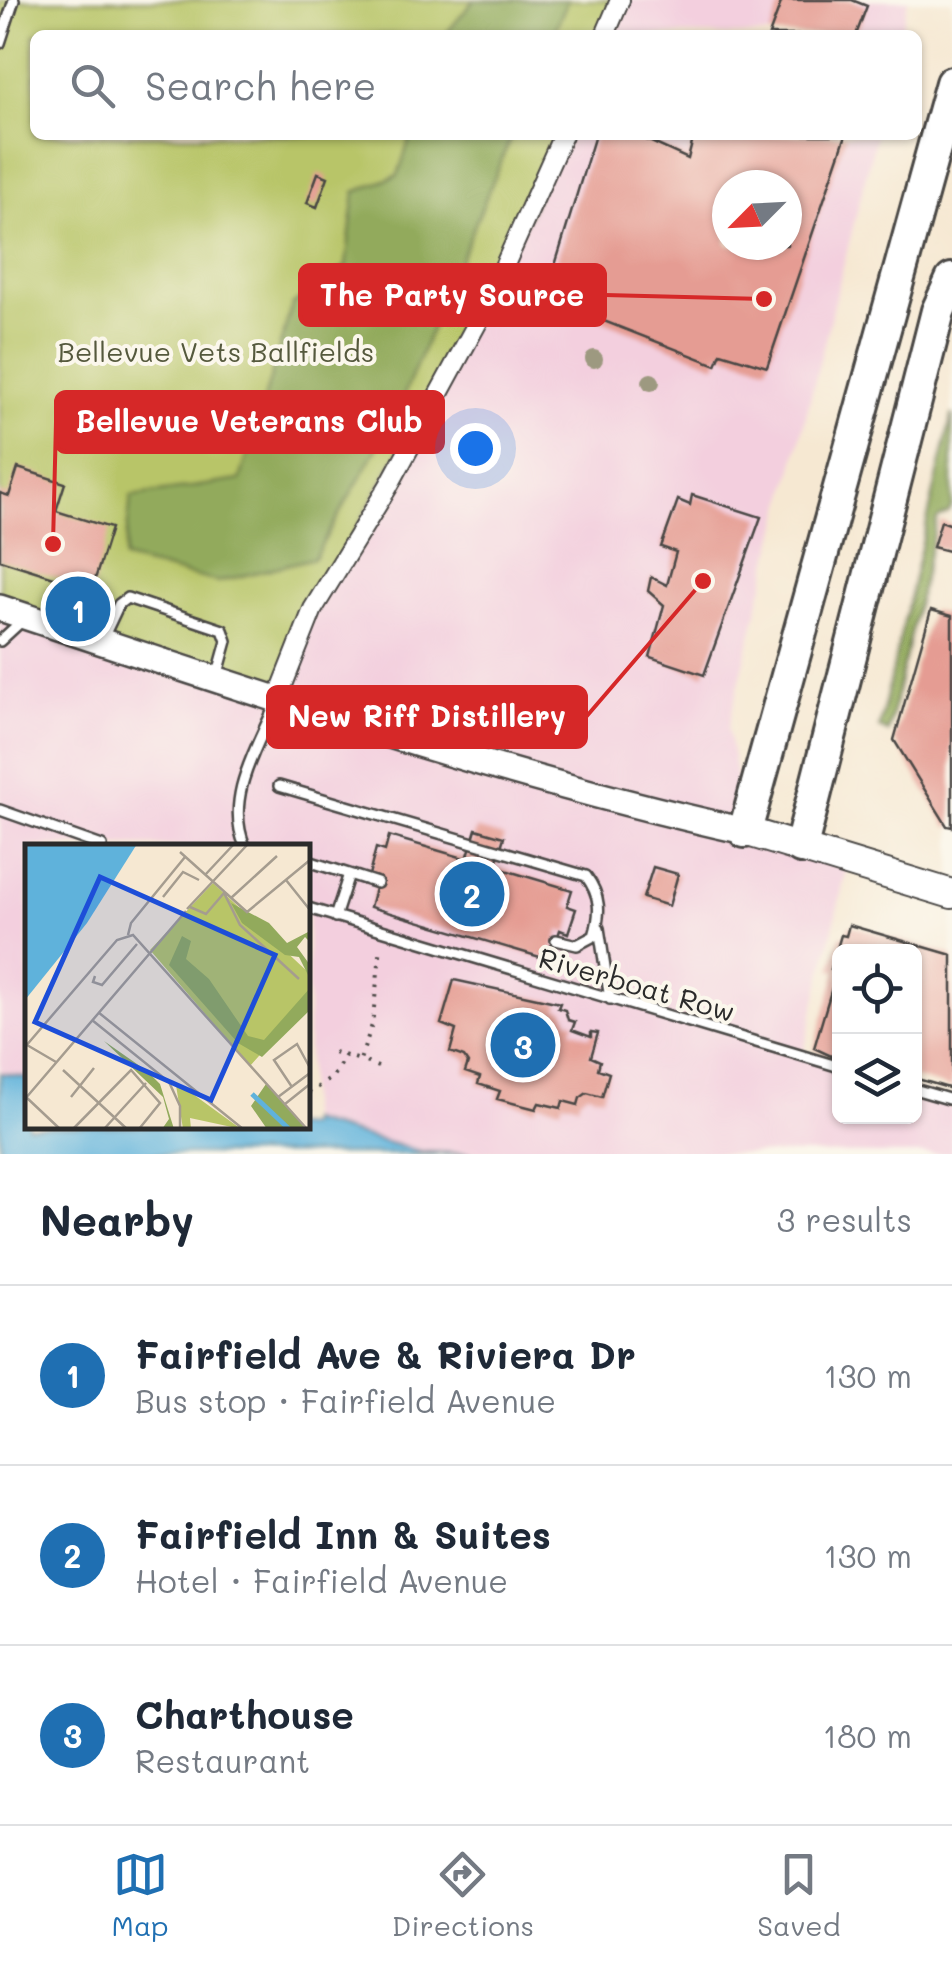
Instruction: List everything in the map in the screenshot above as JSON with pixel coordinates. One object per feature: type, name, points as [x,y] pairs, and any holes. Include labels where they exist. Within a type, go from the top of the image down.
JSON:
[{"type":"highway","points":[[745,831],[952,83]]},
{"type":"highway","points":[[802,847],[938,310],[952,280]]},
{"type":"main road","points":[[0,608],[277,700],[636,807],[802,847],[952,894]]},
{"type":"street","points":[[607,30],[620,0]]},
{"type":"street","points":[[277,700],[313,608],[388,486],[486,307],[561,140]]},
{"type":"lane","points":[[0,43],[14,0]]},
{"type":"lane","points":[[101,642],[127,598],[223,630],[227,641],[217,680]]},
{"type":"lane","points":[[0,641],[27,617]]},
{"type":"lane","points":[[243,844],[236,808],[277,700]]},
{"type":"lane","points":[[280,786],[586,876],[596,889],[610,1000]]},
{"type":"lane","points":[[0,810],[96,844]]},
{"type":"lane","points":[[310,862],[376,883]]},
{"type":"lane","points":[[335,917],[349,874]]},
{"type":"lane","name":"Riverboat Row","points":[[310,909],[832,1065]]},
{"type":"lane","points":[[556,940],[577,945],[594,936],[598,922]]},
{"type":"lane","points":[[922,1091],[952,1100]]},
{"type":"path","points":[[360,1060],[377,998],[381,931]]},
{"type":"path","points":[[334,1052],[378,1067]]},
{"type":"path","points":[[310,1093],[332,1078],[345,1056]]},
{"type":"shaded area","points":[[620,0],[908,0],[901,30],[607,30]]},
{"type":"shaded area","points":[[560,140],[875,140],[728,728],[745,831],[848,864],[803,1056],[832,1065],[832,1124],[922,1124],[922,1091],[952,1100],[952,1154],[422,1152],[310,1122],[310,844],[25,844],[25,1078],[0,1072],[0,608],[301,635]]},
{"type":"green space","name":"Bellevue Vets Ballfields","points":[[0,0],[620,0],[607,30],[30,30],[30,140],[561,140],[528,216],[313,608],[277,700],[0,608]]},
{"type":"green space","points":[[474,0],[568,0],[555,30],[449,30]]},
{"type":"green space","points":[[409,140],[510,140],[394,419],[314,558],[218,582],[124,559],[131,496],[240,480],[292,305],[346,266],[355,192],[398,175]]},
{"type":"green space","points":[[952,414],[952,505],[949,512],[937,519],[888,732],[879,728]]},
{"type":"water","points":[[0,1073],[25,1078],[25,1129],[310,1129],[310,1122],[422,1152],[472,1154],[0,1154]]},
{"type":"building","points":[[782,0],[852,0],[867,6],[858,30],[771,30]]},
{"type":"building","points":[[593,140],[647,140],[688,159],[693,140],[844,140],[767,367],[721,353],[716,365],[545,298]]},
{"type":"building","points":[[318,173],[328,177],[317,207],[307,203]]},
{"type":"building","points":[[18,468],[65,483],[56,511],[111,528],[92,589],[0,560],[0,493],[9,496]]},
{"type":"building","points":[[692,495],[761,517],[704,675],[650,657],[664,605],[648,591],[651,577],[667,585],[676,552],[661,547],[678,500],[690,505]]},
{"type":"building","points":[[941,521],[952,525],[952,552],[933,547]]},
{"type":"building","points":[[931,610],[952,616],[952,827],[947,826],[894,740]]},
{"type":"building","points":[[476,829],[504,837],[495,867],[572,890],[567,906],[576,909],[568,933],[560,930],[550,960],[370,907],[378,877],[369,875],[376,848],[385,851],[389,836],[467,859]]},
{"type":"building","points":[[653,867],[678,874],[669,906],[643,898]]},
{"type":"building","points":[[849,925],[914,944],[838,944],[841,935],[846,936]]},
{"type":"building","points":[[922,946],[952,955],[952,1089],[922,1080]]},
{"type":"building","points":[[454,980],[560,1003],[558,1008],[575,1022],[572,1030],[591,1037],[591,1032],[598,1033],[591,1057],[600,1061],[598,1069],[609,1073],[602,1097],[587,1093],[578,1105],[563,1101],[561,1108],[539,1103],[536,1109],[497,1099],[500,1091],[478,1084],[480,1077],[465,1072],[468,1063],[464,1057],[450,1052],[456,1030],[441,1024]]},
{"type":"building","points":[[832,988],[832,1056],[814,1048]]},
{"type":"place","name":"The Party Source","points":[[764,299]]},
{"type":"place","name":"Bellevue Veterans Club","points":[[53,544]]},
{"type":"place","name":"New Riff Distillery","points":[[703,581]]},
{"type":"place","name":"Fairfield Ave & Riviera Dr","points":[[78,609]]},
{"type":"place","name":"Fairfield Inn & Suites","points":[[472,894]]},
{"type":"place","name":"Charthouse","points":[[523,1045]]}]
